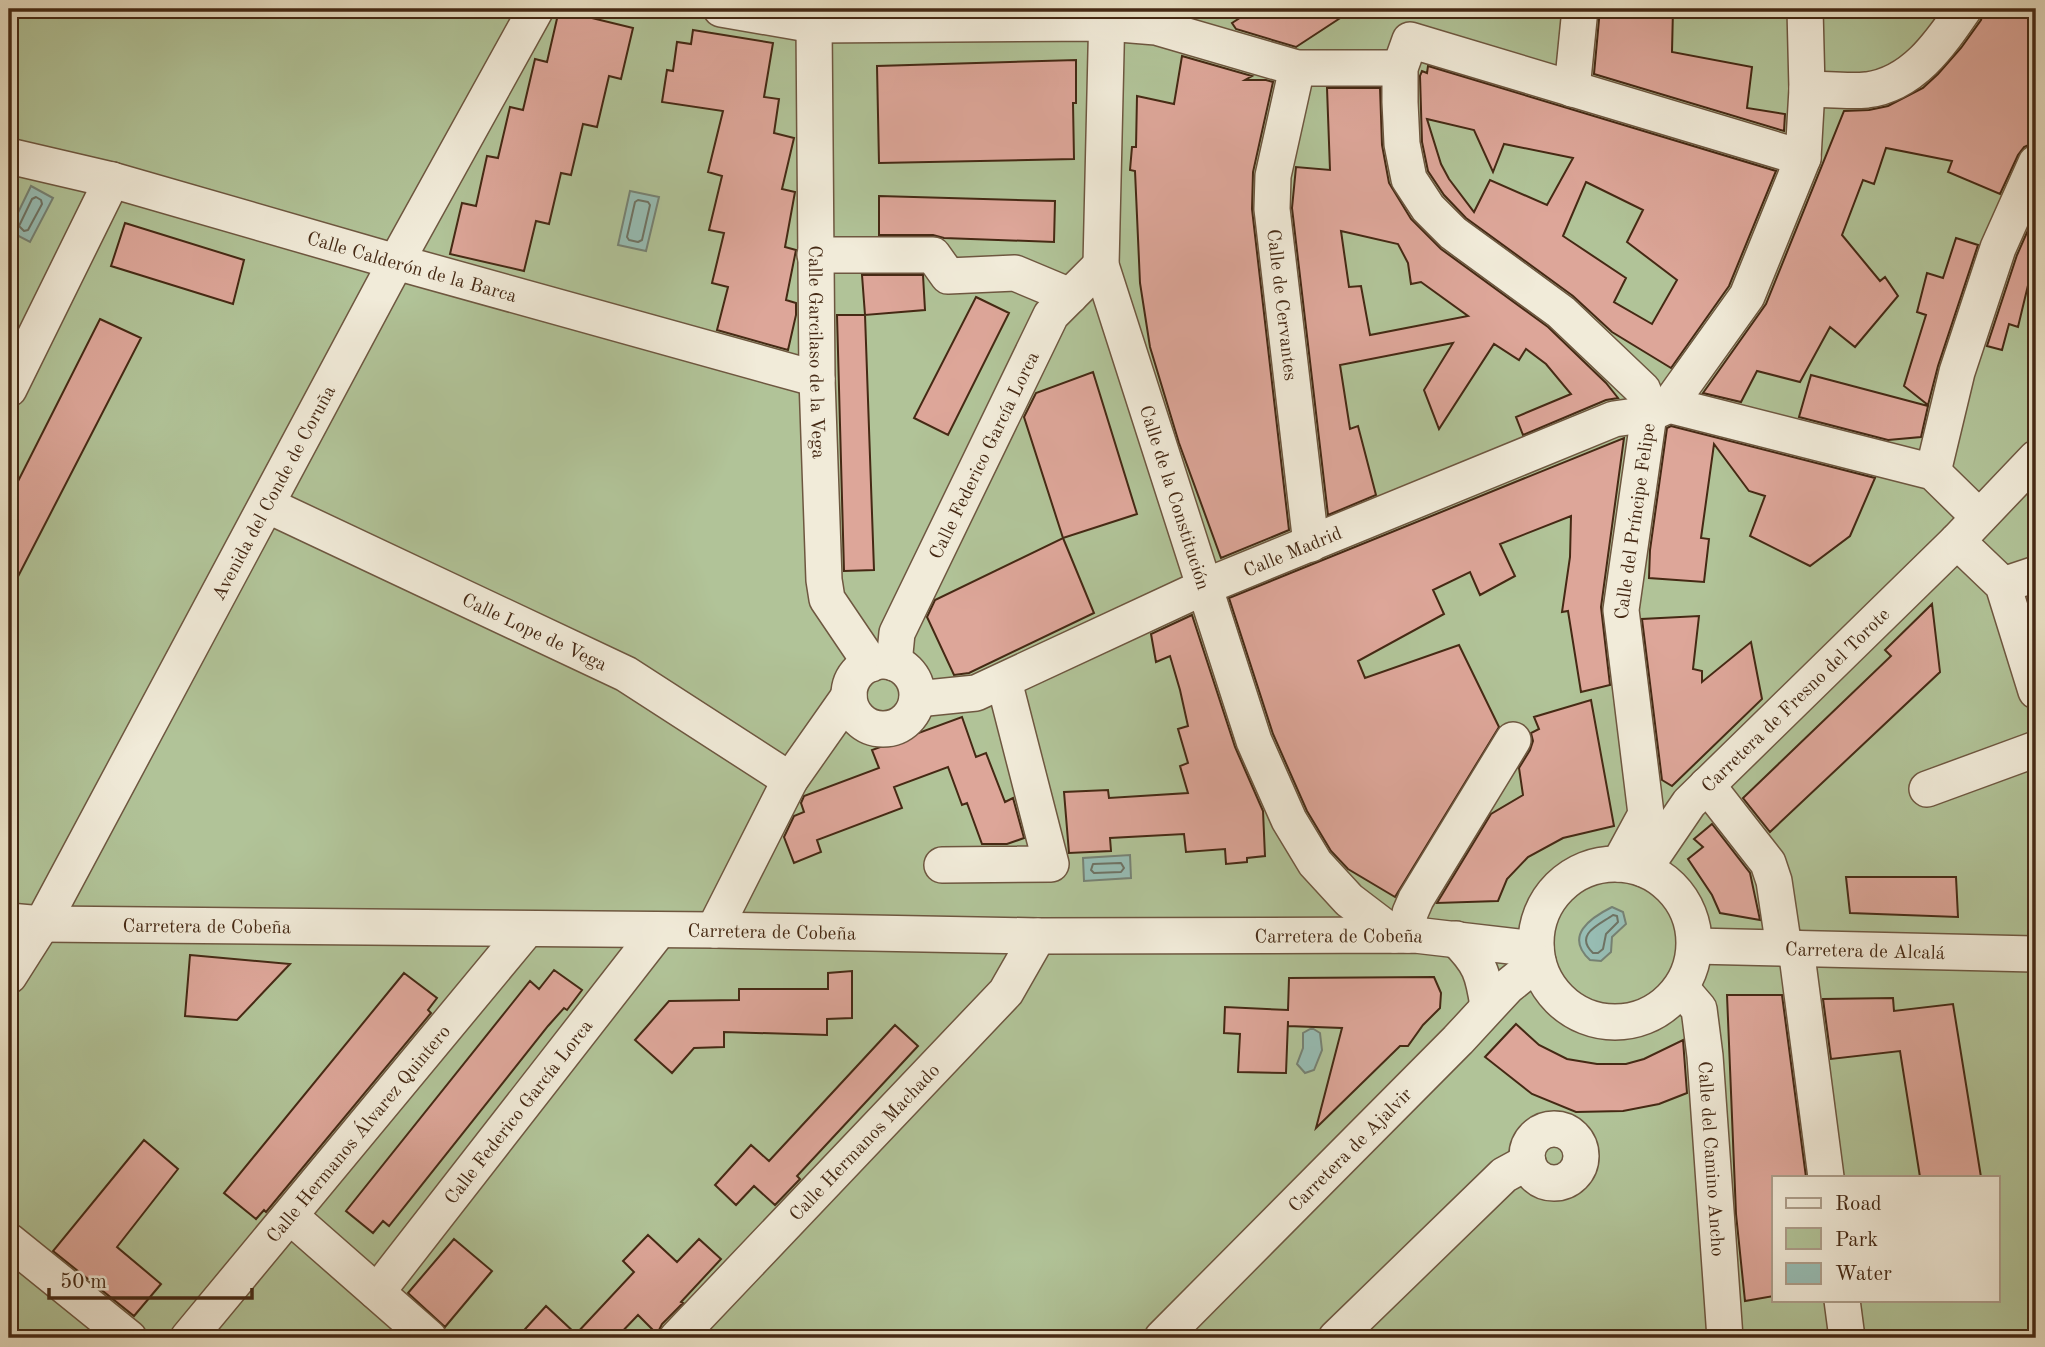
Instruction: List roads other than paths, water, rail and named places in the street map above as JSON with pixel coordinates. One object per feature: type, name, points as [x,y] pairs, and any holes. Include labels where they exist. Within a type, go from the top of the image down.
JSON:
[{"type":"street","name":"Avenida del Conde de Coruña","points":[[9,976],[25,922],[267,505],[396,262],[536,9]]},
{"type":"street","points":[[721,9],[814,25],[1107,16],[1169,18],[1297,68],[1400,68],[1410,40],[1803,158]]},
{"type":"street","points":[[1572,89],[1580,9]]},
{"type":"street","points":[[1805,9],[1807,89],[1803,158],[1747,296],[1659,410],[1933,472]]},
{"type":"street","points":[[1807,89],[1868,90],[1905,76],[1937,49],[1964,9]]},
{"type":"street","name":"Calle de la Constitución","points":[[1107,16],[1101,265],[1204,587],[1254,741],[1290,820],[1315,863],[1349,900],[1401,935]]},
{"type":"street","name":"Calle Garcilaso de la Vega","points":[[814,25],[817,379],[827,599],[883,664]]},
{"type":"street","name":"Calle de Cervantes","points":[[1297,68],[1273,176],[1272,209],[1311,544]]},
{"type":"street","name":"Calle del Príncipe Felipe","points":[[1400,68],[1402,144],[1409,179],[1428,208],[1453,233],[1561,312],[1643,390],[1659,410],[1621,610],[1646,814],[1631,866]]},
{"type":"street","name":"Calle Calderón de la Barca","points":[[9,156],[111,180],[817,379]]},
{"type":"street","points":[[2036,163],[1998,248],[1957,372],[1933,472],[2003,585],[2036,691]]},
{"type":"street","points":[[9,389],[111,180]]},
{"type":"street","points":[[816,255],[933,255],[947,276],[1015,273],[1070,296]]},
{"type":"street","name":"Calle Federico García Lorca","points":[[883,664],[1051,315],[1101,265]]},
{"type":"street","name":"Calle Madrid","points":[[917,699],[976,693],[1204,587],[1614,419],[1659,410]]},
{"type":"street","name":"Carretera de Fresno del Torote","points":[[1631,866],[1689,803],[1968,529],[2036,458]]},
{"type":"street","name":"Calle Lope de Vega","points":[[267,505],[626,674],[798,770]]},
{"type":"street","points":[[2003,585],[2036,574]]},
{"type":"street","points":[[714,930],[798,770],[849,696],[857,675],[883,664],[905,669],[916,687],[917,699],[914,710],[907,719],[897,726],[885,729],[873,728],[863,723],[855,714],[849,696]]},
{"type":"street","points":[[942,865],[1051,864],[1004,681]]},
{"type":"street","points":[[798,770],[873,728]]},
{"type":"street","points":[[1401,935],[1416,899],[1514,740]]},
{"type":"street","points":[[1927,789],[2036,749]]},
{"type":"street","points":[[1707,785],[1768,863],[1774,881],[1790,948],[1826,1176]]},
{"type":"street","points":[[1631,866],[1665,881],[1682,899],[1692,921],[1695,946],[1691,968],[1681,988],[1663,1007],[1640,1019],[1614,1023],[1588,1018],[1566,1005],[1548,986],[1537,956],[1539,922],[1550,898],[1569,879],[1592,867],[1631,866]]},
{"type":"street","name":"Carretera de Cobeña","points":[[25,922],[1038,936],[1401,935],[1456,939],[1537,956]]},
{"type":"street","name":"Calle Hermanos Álvarez Quintero","points":[[188,1338],[527,929]]},
{"type":"street","name":"Calle Federico García Lorca","points":[[377,1292],[659,930]]},
{"type":"street","name":"Calle Hermanos Machado","points":[[677,1338],[1006,992],[1038,936]]},
{"type":"street","points":[[1456,939],[1475,959],[1484,981],[1488,1006]]},
{"type":"street","name":"Carretera de Alcalá","points":[[1695,946],[2036,954]]},
{"type":"street","name":"Carretera de Ajalvir","points":[[1162,1338],[1537,956]]},
{"type":"street","name":"Calle del Camino Ancho","points":[[1681,988],[1699,1009],[1705,1056],[1724,1338]]},
{"type":"street","points":[[1336,1338],[1504,1175],[1528,1162]]},
{"type":"street","points":[[290,1216],[429,1338]]},
{"type":"street","points":[[9,1241],[130,1338]]},
{"type":"street","points":[[1200,1338],[1203,1313],[1211,1288]]},
{"type":"street","points":[[1842,1302],[1847,1338]]},
{"type":"water","points":[[31,186],[53,198],[30,242],[9,231]]},
{"type":"water","points":[[630,191],[659,197],[646,251],[618,245]]},
{"type":"water","points":[[1130,855],[1131,878],[1084,881],[1083,858]]},
{"type":"water","points":[[1612,907],[1623,912],[1626,924],[1612,937],[1611,952],[1601,961],[1590,960],[1579,943],[1580,936],[1589,922]]},
{"type":"water","points":[[1312,1028],[1320,1033],[1322,1050],[1314,1070],[1305,1073],[1297,1064],[1303,1048],[1303,1033]]}]
